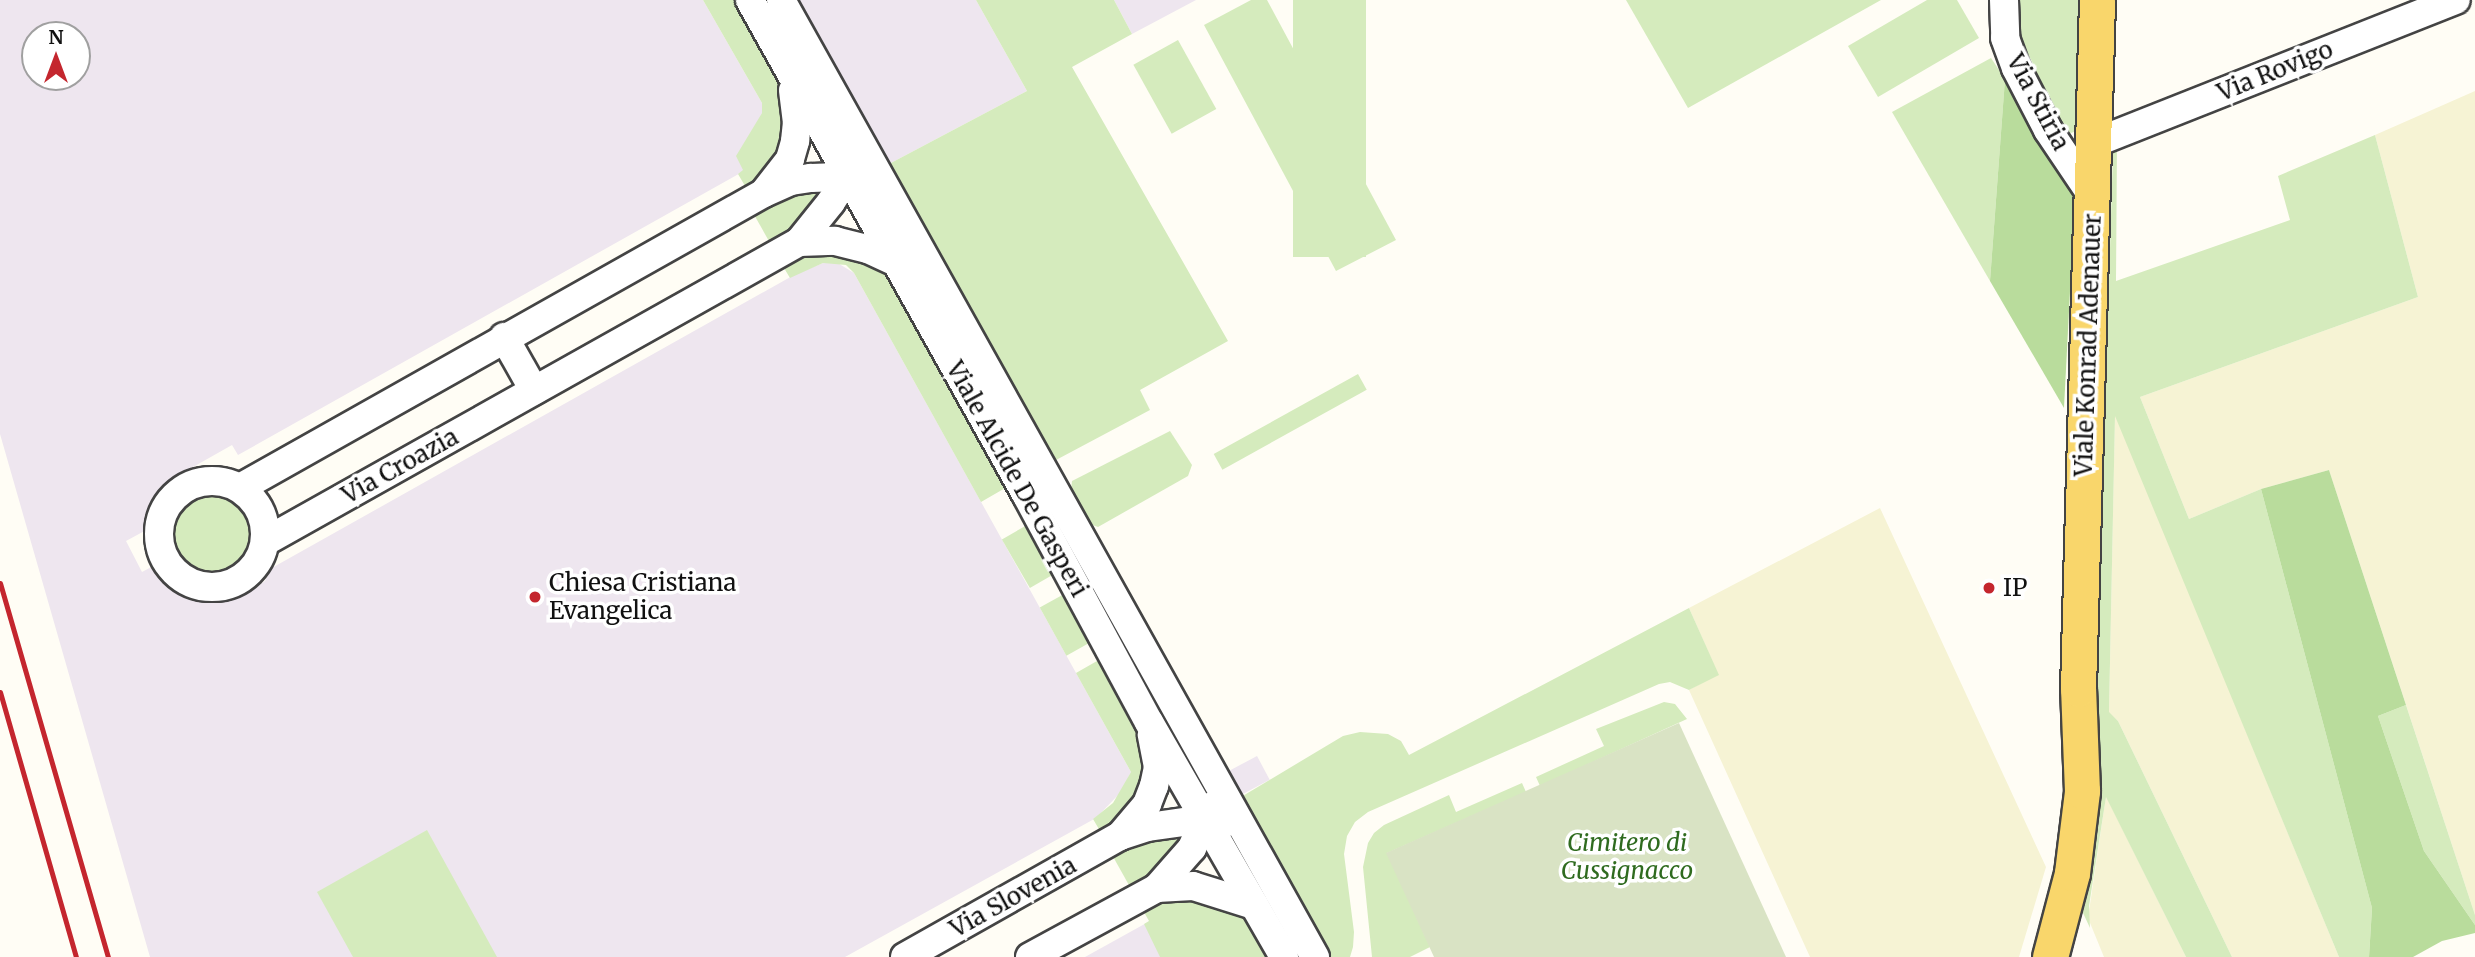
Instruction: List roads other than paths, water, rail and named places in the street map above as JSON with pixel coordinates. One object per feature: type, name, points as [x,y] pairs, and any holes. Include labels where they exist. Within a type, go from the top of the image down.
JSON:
[{"type":"main road","name":"Viale Konrad Adenauer","points":[[2050,957],[2063,918],[2080,828],[2082,791],[2078,689],[2093,198],[2096,0]]},
{"type":"main road","name":"Viale Konrad Adenauer","points":[[2026,957],[2054,862],[2078,689]]},
{"type":"street","name":"Viale Alcide De Gasperi","points":[[750,0],[1149,722],[1284,957]]},
{"type":"street","name":"Viale Alcide De Gasperi","points":[[781,0],[1315,957]]},
{"type":"street","name":"Via Stiria","points":[[2004,0],[2005,38],[2016,68],[2048,130],[2093,198]]},
{"type":"street","name":"Via Rovigo","points":[[2094,143],[2456,0]]},
{"type":"street","points":[[764,192],[790,159],[795,141],[797,123],[792,77]]},
{"type":"street","name":"Via Croazia","points":[[266,541],[799,243],[817,222],[847,177],[858,138]]},
{"type":"street","points":[[240,488],[764,192],[790,181],[847,177],[892,198]]},
{"type":"street","name":"Via Croazia","points":[[799,243],[835,241],[868,249],[896,262]]},
{"type":"street","points":[[504,337],[534,390]]},
{"type":"street","points":[[207,481],[224,482],[240,488],[261,511],[266,541],[261,558],[251,572],[237,582],[221,587],[204,587],[188,582],[174,572],[164,558],[159,541],[159,524],[165,508],[176,495],[190,485],[207,481]]},
{"type":"street","name":"Via Slovenia","points":[[1120,836],[1147,804],[1154,786],[1158,767],[1149,722]]},
{"type":"street","points":[[1030,957],[1157,888],[1192,848],[1205,820],[1217,782]]},
{"type":"street","name":"Via Slovenia","points":[[905,957],[1120,836],[1148,827],[1205,820],[1249,838]]},
{"type":"street","points":[[1157,888],[1193,886],[1254,905]]},
{"type":"railway","points":[[0,583],[108,957]]},
{"type":"railway","points":[[0,692],[76,957]]},
{"type":"place","name":"IP","points":[[1989,588]]},
{"type":"place","name":"Chiesa Cristiana Evangelica","points":[[535,597]]},
{"type":"park label","name":"Cimitero di Cussignacco","points":[[1627,857]]}]
